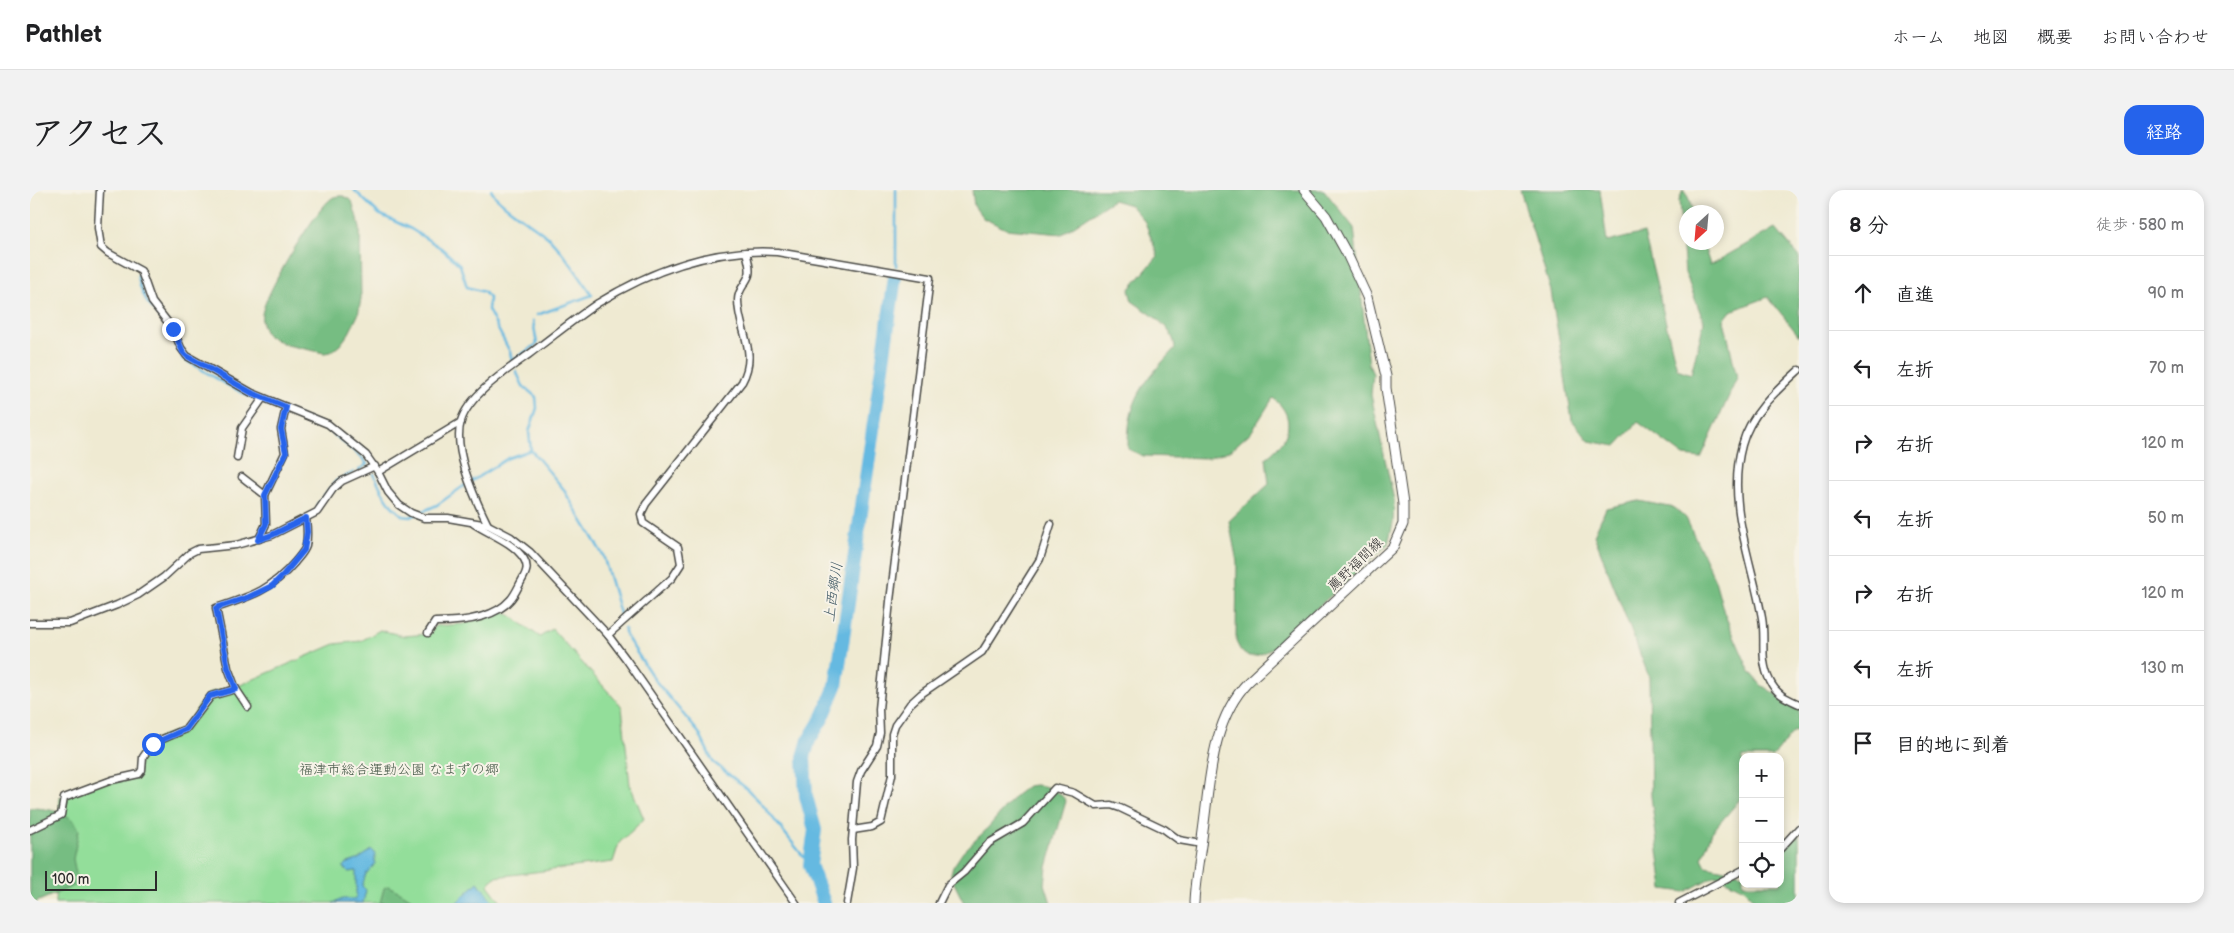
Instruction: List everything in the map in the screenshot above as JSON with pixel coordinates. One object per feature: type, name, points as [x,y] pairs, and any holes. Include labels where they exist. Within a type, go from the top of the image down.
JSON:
[{"type":"main road","name":"薦野福間線","points":[[1194,903],[1215,747],[1225,719],[1236,698],[1248,682],[1393,547],[1403,524],[1403,504],[1386,388],[1386,376],[1367,297],[1331,224],[1315,201],[1304,190]]},
{"type":"street","points":[[100,190],[98,228],[101,247],[108,253],[142,271],[152,302],[173,329],[183,352],[230,382],[263,398],[308,414],[328,424],[357,447],[377,469],[388,492],[399,505],[411,513],[419,517],[448,518],[488,525],[511,537],[530,552],[608,635],[796,903]]},
{"type":"street","points":[[608,635],[672,578],[681,564],[678,547],[643,523],[641,514],[747,373],[750,357],[738,303],[740,289],[750,271],[746,252]]},
{"type":"street","points":[[488,525],[474,497],[463,463],[460,437],[461,422],[472,403],[506,371],[600,302],[646,277],[665,270],[719,255],[746,252],[777,252],[930,278],[890,601],[879,710],[880,734],[877,746],[861,771],[857,782],[853,830],[853,868],[847,903]]},
{"type":"street","points":[[1799,370],[1754,418],[1742,446],[1737,487],[1743,541],[1763,620],[1763,661],[1766,672],[1778,693],[1799,704]]},
{"type":"street","points":[[237,458],[242,428],[263,398]]},
{"type":"street","points":[[258,540],[266,524],[265,495],[286,453],[281,429],[286,407]]},
{"type":"street","points":[[30,623],[70,623],[117,606],[138,595],[164,577],[190,553],[198,549],[236,545],[272,535],[306,518],[322,507],[333,489],[342,481],[377,469],[461,422]]},
{"type":"street","points":[[242,477],[265,495]]},
{"type":"street","points":[[248,707],[236,689],[228,668],[216,608],[249,597],[272,586],[284,574],[304,550],[307,532],[306,518]]},
{"type":"street","points":[[428,632],[435,622],[466,621],[484,616],[506,604],[512,599],[526,572],[527,565],[517,551],[507,542],[471,522]]},
{"type":"street","points":[[853,830],[872,828],[881,822],[892,775],[892,734],[895,725],[910,704],[982,652],[1040,559],[1050,524]]},
{"type":"street","points":[[30,830],[61,816],[64,798],[112,780],[139,774],[142,770],[143,757],[153,744],[186,729],[210,696],[236,689]]},
{"type":"street","points":[[939,903],[948,885],[964,872],[989,843],[1022,823],[1055,788],[1074,793],[1096,806],[1111,805],[1120,808],[1164,829],[1179,840],[1202,844]]},
{"type":"street","points":[[1784,845],[1799,828]]},
{"type":"street","points":[[1679,903],[1739,872]]},
{"type":"green space","points":[[972,190],[1324,190],[1354,228],[1369,365],[1373,374],[1371,395],[1394,500],[1393,523],[1388,544],[1275,646],[1264,653],[1247,656],[1239,648],[1236,640],[1237,562],[1229,521],[1269,484],[1266,458],[1285,437],[1288,429],[1286,413],[1273,398],[1252,431],[1231,450],[1208,458],[1143,456],[1128,449],[1128,432],[1134,404],[1154,371],[1175,348],[1174,340],[1170,333],[1152,315],[1132,301],[1129,290],[1158,256],[1145,222],[1130,205],[1113,200],[1062,234],[1006,229],[983,218],[974,206]]},
{"type":"green space","points":[[1520,190],[1600,190],[1607,242],[1644,233],[1677,369],[1691,374],[1704,322],[1685,273],[1683,250],[1705,250],[1710,265],[1775,228],[1799,256],[1799,336],[1768,297],[1731,311],[1724,320],[1737,378],[1701,458],[1684,456],[1638,422],[1616,446],[1589,441],[1572,420],[1551,291]]},
{"type":"green space","points":[[1683,190],[1691,205],[1679,205]]},
{"type":"green space","points":[[336,196],[343,196],[352,201],[360,228],[361,299],[358,315],[349,333],[340,345],[331,352],[324,353],[287,345],[268,336],[262,324],[263,310],[274,285],[304,233],[324,205]]},
{"type":"green space","points":[[1639,501],[1675,508],[1686,518],[1715,580],[1724,613],[1749,670],[1761,685],[1799,709],[1799,729],[1792,733],[1776,753],[1739,753],[1739,801],[1712,832],[1702,858],[1706,866],[1739,873],[1739,886],[1716,875],[1685,892],[1663,889],[1651,796],[1649,677],[1594,535],[1606,508]]},
{"type":"green space","name":"福津市総合運動公園 なまずの郷","points":[[503,610],[540,637],[552,629],[622,707],[630,785],[644,819],[619,843],[613,862],[495,877],[488,885],[500,901],[497,903],[55,903],[60,797],[105,780],[137,772],[143,749],[161,736],[186,726],[205,696],[212,692],[238,686],[335,644],[361,641],[380,630],[404,636],[430,634],[435,626],[464,624]]},
{"type":"green space","points":[[1034,785],[1052,789],[1066,801],[1047,867],[1045,884],[1051,903],[964,903],[952,879],[953,867],[963,852],[985,831],[1015,796],[1028,786]]},
{"type":"green space","points":[[30,808],[59,812],[71,819],[79,830],[73,859],[78,884],[34,903],[30,903]]},
{"type":"green space","points":[[1799,835],[1799,903],[1758,903],[1742,888],[1784,888],[1784,846]]},
{"type":"green space","points":[[388,886],[418,903],[380,903],[384,888]]},
{"type":"water","points":[[372,850],[375,853],[375,864],[366,874],[362,886],[366,890],[363,903],[333,903],[343,899],[356,899],[356,871],[349,872],[343,868],[345,864],[357,860]]},
{"type":"water","points":[[478,882],[494,903],[456,903]]},
{"type":"waterway","points":[[354,190],[379,214],[411,229],[441,248],[460,265],[467,287],[484,292],[489,298],[488,310],[510,352],[512,361],[537,344],[533,321]]},
{"type":"waterway","points":[[491,190],[501,202],[550,239],[567,259],[592,295],[537,315]]},
{"type":"waterway","name":"上西郷川","points":[[896,190],[896,266]]},
{"type":"waterway","points":[[138,275],[140,286],[147,302],[171,331],[178,351]]},
{"type":"waterway","name":"上西郷川","points":[[824,903],[810,865],[815,830],[806,796],[804,757],[809,740],[823,717],[836,686],[895,277]]},
{"type":"waterway","points":[[182,358],[256,400]]},
{"type":"waterway","points":[[516,371],[523,386],[536,397],[537,408],[529,432],[531,450],[562,487],[603,555],[621,617]]},
{"type":"waterway","points":[[264,403],[270,405]]},
{"type":"waterway","points":[[287,412],[324,426],[367,464],[359,470]]},
{"type":"waterway","points":[[472,481],[508,458],[531,450]]},
{"type":"waterway","points":[[317,505],[336,481],[354,472]]},
{"type":"waterway","points":[[374,474],[392,506],[403,516],[410,517],[437,505],[465,485]]},
{"type":"waterway","points":[[624,628],[626,636],[654,679],[699,733],[713,762],[746,788],[761,803],[810,865]]},
{"type":"route","points":[[153,744],[161,738],[180,732],[191,725],[210,696],[236,689],[228,668],[216,608],[249,597],[272,586],[302,554],[306,545],[307,532],[306,518],[258,540],[266,524],[265,495],[286,453],[281,429],[286,407],[252,393],[230,382],[207,366],[194,361],[183,352],[173,329]]}]
